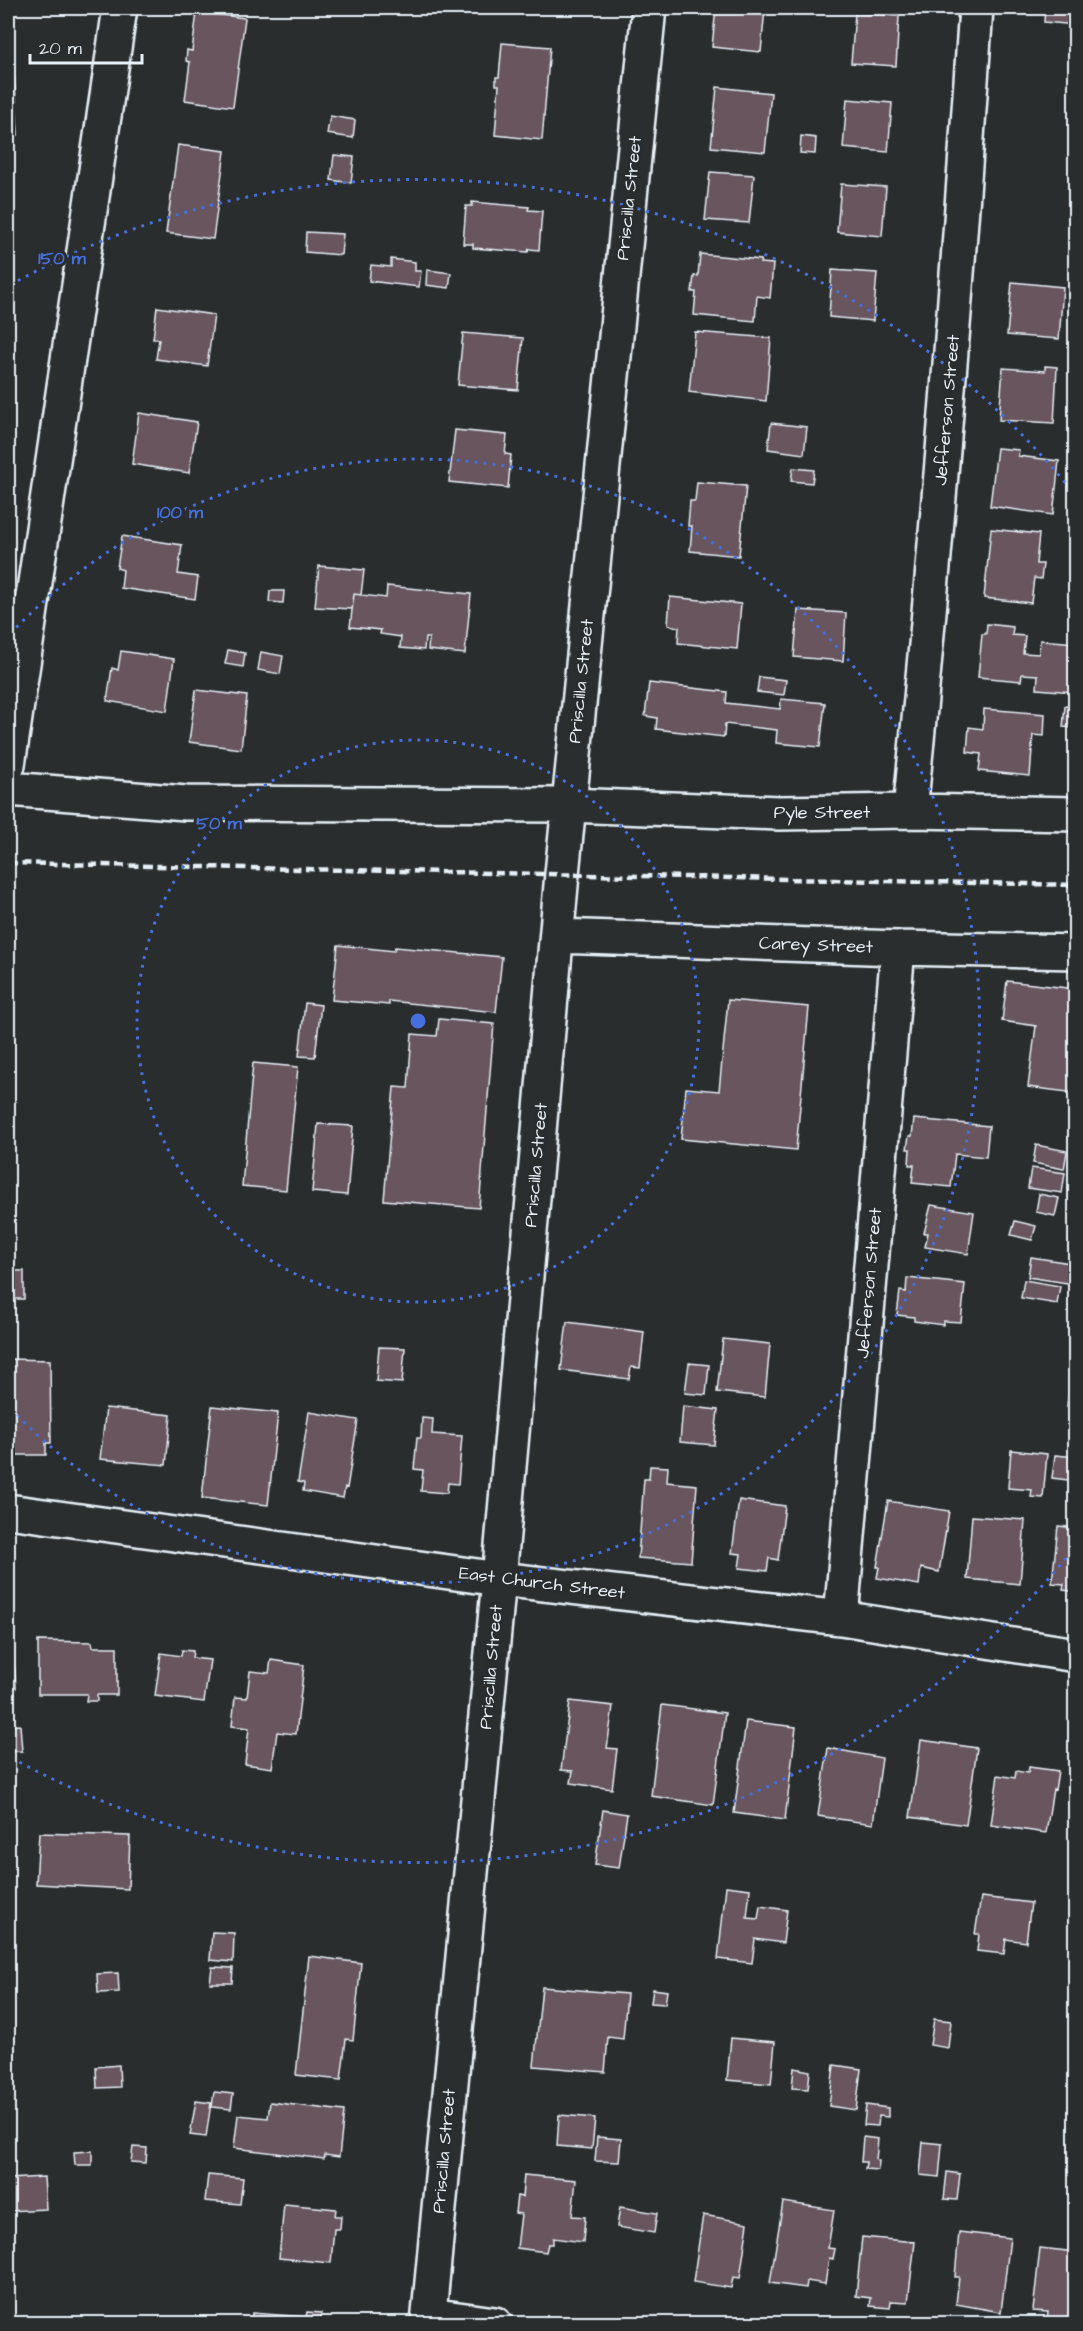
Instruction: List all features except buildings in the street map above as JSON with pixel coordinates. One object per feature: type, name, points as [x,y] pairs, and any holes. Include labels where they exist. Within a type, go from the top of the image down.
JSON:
[{"type":"street","points":[[8,765],[120,8]]},
{"type":"street","name":"Priscilla Street","points":[[428,2319],[499,1579],[568,805],[649,8]]},
{"type":"street","name":"Jefferson Street","points":[[910,812],[931,607],[976,8]]},
{"type":"street","name":"Pyle Street","points":[[8,789],[186,803],[568,805],[780,813],[1076,814]]},
{"type":"street","name":"Carey Street","points":[[556,936],[1076,952]]},
{"type":"street","name":"Jefferson Street","points":[[841,1618],[898,948]]},
{"type":"street","name":"East Church Street","points":[[8,1511],[499,1579],[841,1618],[1076,1655]]},
{"type":"street","points":[[428,2319],[495,2324]]},
{"type":"railway","points":[[8,863],[1076,885]]}]
